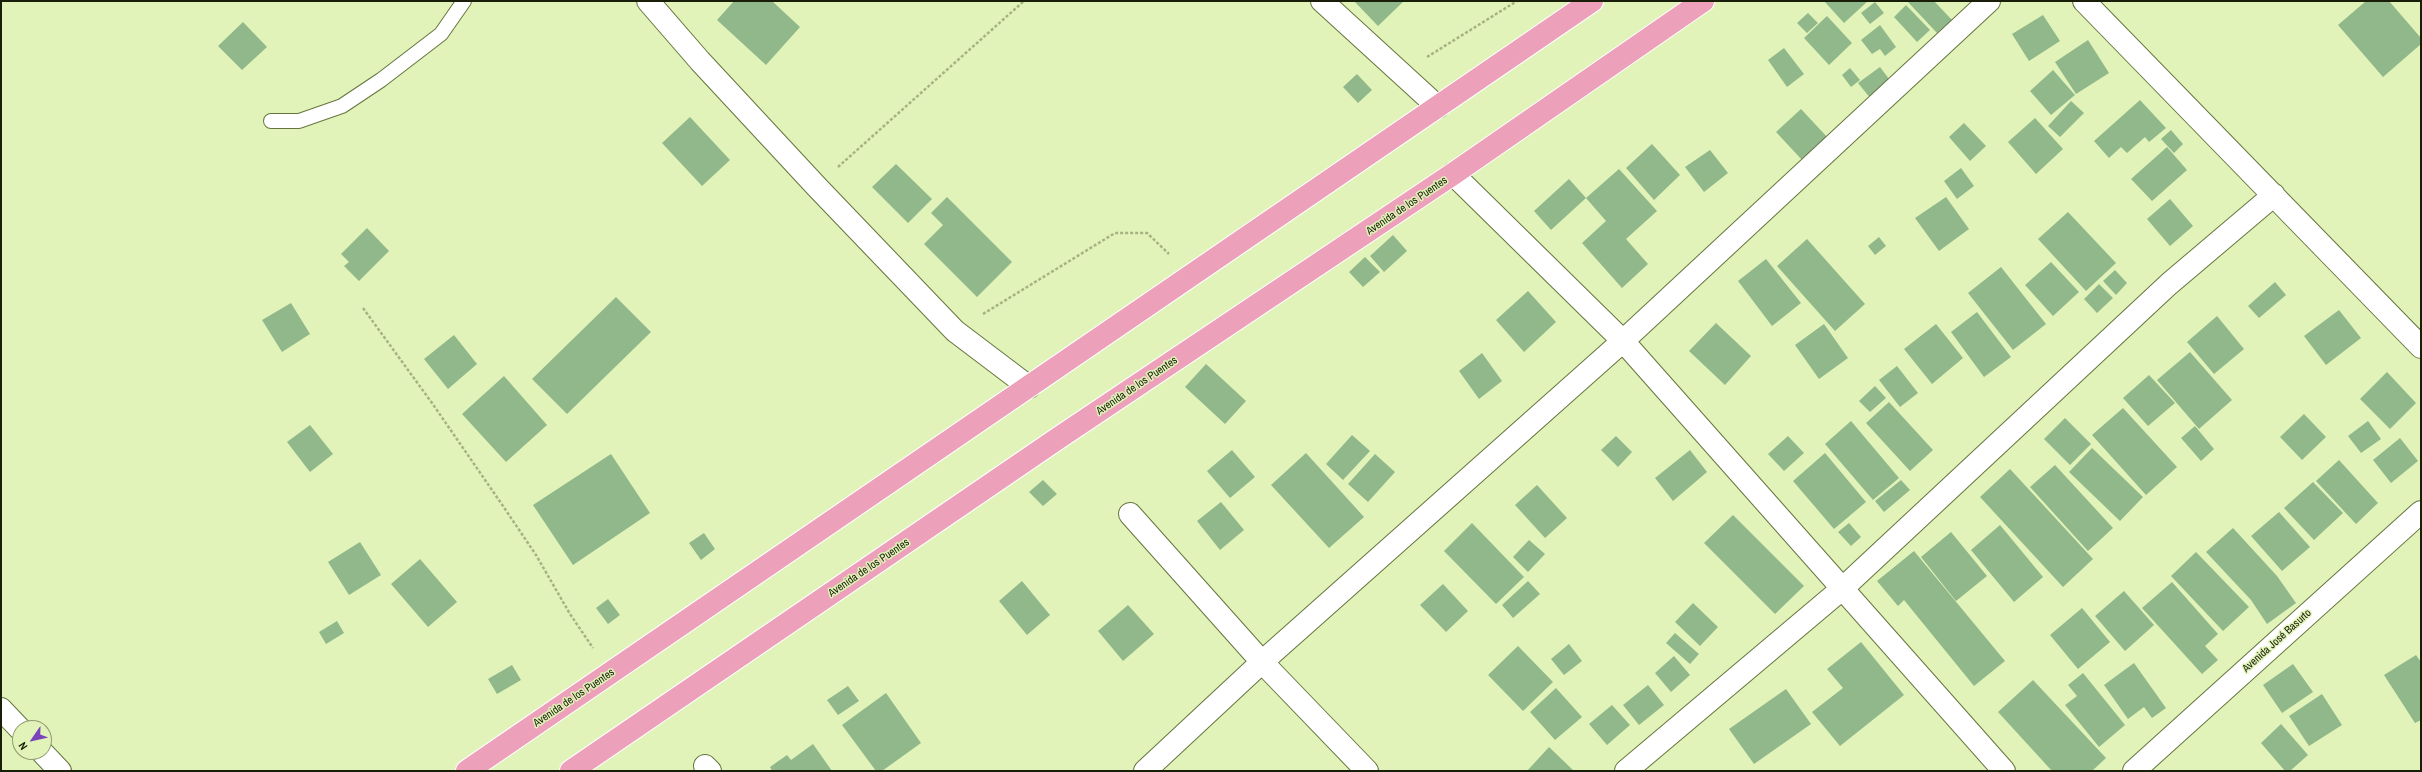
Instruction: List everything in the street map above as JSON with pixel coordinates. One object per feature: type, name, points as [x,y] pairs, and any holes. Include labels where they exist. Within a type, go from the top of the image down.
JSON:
[{"type":"main road","name":"Avenida de los Puentes","points":[[467,771],[1592,1]]},
{"type":"main road","name":"Avenida de los Puentes","points":[[571,771],[1066,433],[1454,174],[1703,1]]},
{"type":"street","points":[[648,1],[700,61],[955,331],[1029,387]]},
{"type":"street","points":[[1322,1],[1438,106]]},
{"type":"street","points":[[1145,771],[1262,662],[1624,342],[1989,1]]},
{"type":"street","points":[[2084,1],[2274,194],[2421,347]]},
{"type":"street","points":[[1454,174],[1624,342],[2004,771]]},
{"type":"street","points":[[1626,771],[1843,588],[2169,284],[2274,194]]},
{"type":"street","name":"Avenida José Basurto","points":[[2134,771],[2421,512]]},
{"type":"street","points":[[1130,514],[1262,662],[1367,771]]},
{"type":"street","points":[[1,709],[12,721]]},
{"type":"street","points":[[50,760],[60,771]]},
{"type":"lane","points":[[271,121],[299,122],[342,106],[381,80],[441,34],[464,1]]},
{"type":"path","points":[[817,186],[1024,1]]},
{"type":"path","points":[[1402,74],[1517,1]]},
{"type":"path","points":[[955,331],[1115,233],[1147,233],[1192,275]]},
{"type":"path","points":[[362,308],[432,403],[508,512],[536,555],[570,614],[611,672]]},
{"type":"building","points":[[734,1],[772,1],[800,27],[766,65],[717,20]]},
{"type":"building","points":[[1354,1],[1404,1],[1378,26]]},
{"type":"building","points":[[1824,1],[1868,1],[1844,23]]},
{"type":"building","points":[[1907,1],[1934,1],[1952,20],[1937,33]]},
{"type":"building","points":[[2366,1],[2389,1],[2421,38],[2421,44],[2383,77],[2338,25]]},
{"type":"building","points":[[1875,2],[1884,13],[1870,24],[1861,13]]},
{"type":"building","points":[[1906,5],[1930,30],[1917,42],[1894,17]]},
{"type":"building","points":[[1808,13],[1818,23],[1807,33],[1797,23]]},
{"type":"building","points":[[2043,15],[2060,41],[2029,61],[2012,34]]},
{"type":"building","points":[[1827,16],[1852,43],[1829,65],[1804,38]]},
{"type":"building","points":[[243,22],[267,47],[242,70],[218,46]]},
{"type":"building","points":[[1880,25],[1896,47],[1885,56],[1880,49],[1872,54],[1861,40]]},
{"type":"building","points":[[2088,40],[2109,73],[2076,94],[2055,62]]},
{"type":"building","points":[[1784,48],[1804,74],[1787,87],[1768,60]]},
{"type":"building","points":[[1880,67],[1892,83],[1871,99],[1858,83]]},
{"type":"building","points":[[1850,68],[1860,80],[1851,87],[1842,75]]},
{"type":"building","points":[[2053,70],[2075,95],[2051,115],[2030,91]]},
{"type":"building","points":[[1357,74],[1372,90],[1358,103],[1343,87]]},
{"type":"building","points":[[2140,100],[2166,128],[2149,142],[2145,137],[2127,153],[2121,147],[2109,158],[2094,141]]},
{"type":"building","points":[[2071,101],[2084,113],[2060,137],[2048,126]]},
{"type":"building","points":[[1801,109],[1828,138],[1803,161],[1776,132]]},
{"type":"building","points":[[690,117],[730,160],[702,186],[662,143]]},
{"type":"building","points":[[2035,118],[2063,149],[2036,174],[2008,142]]},
{"type":"building","points":[[1964,123],[1986,146],[1970,161],[1949,137]]},
{"type":"building","points":[[2171,130],[2183,144],[2174,153],[2161,139]]},
{"type":"building","points":[[1652,144],[1680,175],[1654,200],[1626,168]]},
{"type":"building","points":[[2167,147],[2187,170],[2152,201],[2131,179]]},
{"type":"building","points":[[1710,150],[1728,173],[1704,192],[1685,167]]},
{"type":"building","points":[[896,164],[932,199],[908,223],[872,187]]},
{"type":"building","points":[[1961,168],[1974,186],[1957,199],[1944,181]]},
{"type":"building","points":[[1619,169],[1657,211],[1626,239],[1648,264],[1622,288],[1582,243],[1606,221],[1586,198]]},
{"type":"building","points":[[1569,179],[1586,198],[1551,230],[1534,211]]},
{"type":"building","points":[[947,197],[1012,262],[977,297],[924,244],[943,225],[931,213]]},
{"type":"building","points":[[1946,197],[1969,229],[1939,251],[1915,218]]},
{"type":"building","points":[[2170,199],[2193,226],[2170,246],[2147,219]]},
{"type":"building","points":[[2068,212],[2116,263],[2086,291],[2038,239]]},
{"type":"building","points":[[367,228],[389,251],[359,281],[344,266],[349,262],[341,254]]},
{"type":"building","points":[[1393,235],[1407,251],[1384,272],[1370,256]]},
{"type":"building","points":[[1879,237],[1886,246],[1875,255],[1868,246]]},
{"type":"building","points":[[1807,239],[1865,304],[1835,331],[1777,266]]},
{"type":"building","points":[[1365,257],[1380,272],[1363,287],[1349,272]]},
{"type":"building","points":[[1766,259],[1801,303],[1772,326],[1738,281]]},
{"type":"building","points":[[2051,262],[2079,292],[2053,316],[2025,285]]},
{"type":"building","points":[[2001,267],[2046,324],[2013,350],[1968,293]]},
{"type":"building","points":[[2115,270],[2127,283],[2116,295],[2103,281]]},
{"type":"building","points":[[2275,282],[2286,295],[2259,318],[2248,306]]},
{"type":"building","points":[[2099,284],[2113,298],[2097,313],[2084,299]]},
{"type":"building","points":[[1528,291],[1556,322],[1524,352],[1496,320]]},
{"type":"building","points":[[616,297],[651,332],[567,414],[532,379]]},
{"type":"building","points":[[291,303],[310,334],[282,352],[262,320]]},
{"type":"building","points":[[2339,310],[2361,338],[2326,365],[2304,336]]},
{"type":"building","points":[[1977,312],[2011,357],[1984,377],[1951,332]]},
{"type":"building","points":[[2217,316],[2244,349],[2214,374],[2187,342]]},
{"type":"building","points":[[1716,323],[1751,356],[1725,385],[1689,351]]},
{"type":"building","points":[[1824,324],[1848,358],[1819,379],[1795,345]]},
{"type":"building","points":[[1936,324],[1963,358],[1932,384],[1904,349]]},
{"type":"building","points":[[454,335],[477,364],[448,389],[424,359]]},
{"type":"building","points":[[2190,352],[2232,400],[2199,429],[2157,380]]},
{"type":"building","points":[[1482,353],[1502,381],[1479,399],[1459,371]]},
{"type":"building","points":[[1206,364],[1246,401],[1225,424],[1185,387]]},
{"type":"building","points":[[1897,366],[1918,393],[1900,407],[1879,380]]},
{"type":"building","points":[[2387,372],[2416,403],[2390,429],[2360,399]]},
{"type":"building","points":[[2149,375],[2175,403],[2148,426],[2123,398]]},
{"type":"building","points":[[504,376],[547,425],[506,462],[462,414]]},
{"type":"building","points":[[1875,386],[1886,398],[1870,412],[1859,401]]},
{"type":"building","points":[[1889,402],[1933,450],[1910,471],[1866,423]]},
{"type":"building","points":[[2123,408],[2177,467],[2146,495],[2092,435]]},
{"type":"building","points":[[2304,414],[2326,437],[2302,460],[2280,437]]},
{"type":"building","points":[[2065,418],[2091,444],[2070,465],[2044,439]]},
{"type":"building","points":[[1851,421],[1899,478],[1873,500],[1825,444]]},
{"type":"building","points":[[2368,421],[2381,439],[2361,453],[2348,436]]},
{"type":"building","points":[[310,425],[333,454],[310,472],[287,442]]},
{"type":"building","points":[[2195,426],[2214,449],[2201,461],[2181,438]]},
{"type":"building","points":[[1352,435],[1370,451],[1343,480],[1326,464]]},
{"type":"building","points":[[1616,436],[1632,452],[1618,467],[1601,450]]},
{"type":"building","points":[[1788,436],[1804,453],[1784,471],[1768,454]]},
{"type":"building","points":[[2400,438],[2418,461],[2391,483],[2373,460]]},
{"type":"building","points":[[2092,448],[2143,497],[2120,521],[2069,472]]},
{"type":"building","points":[[1232,450],[1255,477],[1230,498],[1207,471]]},
{"type":"building","points":[[1690,450],[1707,472],[1673,501],[1655,478]]},
{"type":"building","points":[[1306,453],[1364,517],[1329,548],[1271,485]]},
{"type":"building","points":[[1825,453],[1866,502],[1834,529],[1793,481]]},
{"type":"building","points":[[611,454],[650,513],[573,565],[533,505]]},
{"type":"building","points":[[1375,454],[1395,472],[1368,502],[1348,484]]},
{"type":"building","points":[[2339,460],[2378,503],[2356,524],[2316,481]]},
{"type":"building","points":[[2055,465],[2113,528],[2088,551],[2030,487]]},
{"type":"building","points":[[2010,469],[2093,559],[2063,587],[1980,497]]},
{"type":"building","points":[[1043,480],[1057,494],[1043,506],[1029,492]]},
{"type":"building","points":[[1901,480],[1910,490],[1884,512],[1875,501]]},
{"type":"building","points":[[2313,482],[2343,513],[2314,540],[2284,508]]},
{"type":"building","points":[[1537,485],[1567,518],[1545,538],[1515,505]]},
{"type":"building","points":[[1221,502],[1244,530],[1220,550],[1197,521]]},
{"type":"building","points":[[2279,512],[2310,547],[2282,571],[2251,536]]},
{"type":"building","points":[[1733,515],[1804,586],[1775,614],[1704,543]]},
{"type":"building","points":[[1472,523],[1524,577],[1496,604],[1444,551]]},
{"type":"building","points":[[1849,523],[1861,537],[1851,546],[1838,532]]},
{"type":"building","points":[[2000,525],[2043,577],[2014,602],[1971,550]]},
{"type":"building","points":[[2233,528],[2277,576],[2296,603],[2267,624],[2251,600],[2206,552]]},
{"type":"building","points":[[1951,532],[1987,576],[1956,601],[1921,557]]},
{"type":"building","points":[[704,533],[715,549],[701,560],[689,543]]},
{"type":"building","points":[[1529,540],[1545,554],[1528,572],[1513,557]]},
{"type":"building","points":[[360,542],[381,575],[349,595],[328,562]]},
{"type":"building","points":[[1914,551],[2005,661],[1974,686],[1904,600],[1898,606],[1877,581]]},
{"type":"building","points":[[2196,552],[2249,607],[2223,631],[2171,576]]},
{"type":"building","points":[[420,559],[457,602],[428,627],[391,584]]},
{"type":"building","points":[[1022,581],[1050,615],[1027,635],[999,601]]},
{"type":"building","points":[[1528,581],[1540,594],[1513,618],[1502,605]]},
{"type":"building","points":[[2172,582],[2218,634],[2205,646],[2218,660],[2202,674],[2142,608]]},
{"type":"building","points":[[1443,584],[1468,611],[1446,632],[1420,605]]},
{"type":"building","points":[[2124,591],[2154,625],[2125,651],[2095,616]]},
{"type":"building","points":[[608,599],[620,615],[608,624],[596,608]]},
{"type":"building","points":[[1693,603],[1718,627],[1700,646],[1675,622]]},
{"type":"building","points":[[1128,605],[1154,634],[1123,661],[1098,631]]},
{"type":"building","points":[[2082,608],[2110,642],[2078,669],[2050,635]]},
{"type":"building","points":[[337,621],[344,633],[326,644],[319,632]]},
{"type":"building","points":[[1675,633],[1699,654],[1690,664],[1666,643]]},
{"type":"building","points":[[1861,642],[1904,695],[1840,746],[1812,712],[1843,688],[1827,669]]},
{"type":"building","points":[[1569,644],[1582,661],[1564,675],[1551,659]]},
{"type":"building","points":[[1518,646],[1553,682],[1523,711],[1488,675]]},
{"type":"building","points":[[2416,655],[2421,662],[2421,720],[2415,723],[2384,675]]},
{"type":"building","points":[[1674,656],[1690,675],[1671,692],[1655,673]]},
{"type":"building","points":[[2134,663],[2166,708],[2152,718],[2144,707],[2128,719],[2104,685]]},
{"type":"building","points":[[2293,664],[2313,692],[2282,713],[2263,685]]},
{"type":"building","points":[[512,665],[521,680],[497,694],[488,679]]},
{"type":"building","points":[[2083,673],[2125,725],[2099,747],[2065,705],[2077,696],[2068,685]]},
{"type":"building","points":[[2033,680],[2106,758],[2092,771],[2052,771],[1998,712]]},
{"type":"building","points":[[1648,685],[1664,705],[1639,725],[1623,705]]},
{"type":"building","points":[[848,686],[859,701],[838,715],[827,700]]},
{"type":"building","points":[[1556,688],[1582,717],[1555,740],[1530,712]]},
{"type":"building","points":[[1786,689],[1811,724],[1754,764],[1729,729]]},
{"type":"building","points":[[886,693],[921,743],[882,771],[876,771],[842,725]]},
{"type":"building","points":[[2322,694],[2342,725],[2309,746],[2289,716]]},
{"type":"building","points":[[1612,705],[1630,725],[1607,745],[1589,724]]},
{"type":"building","points":[[2281,724],[2308,755],[2290,771],[2285,771],[2261,743]]},
{"type":"building","points":[[813,744],[832,771],[772,771],[770,767],[787,755],[791,760]]},
{"type":"building","points":[[1549,747],[1574,771],[1527,771]]}]
